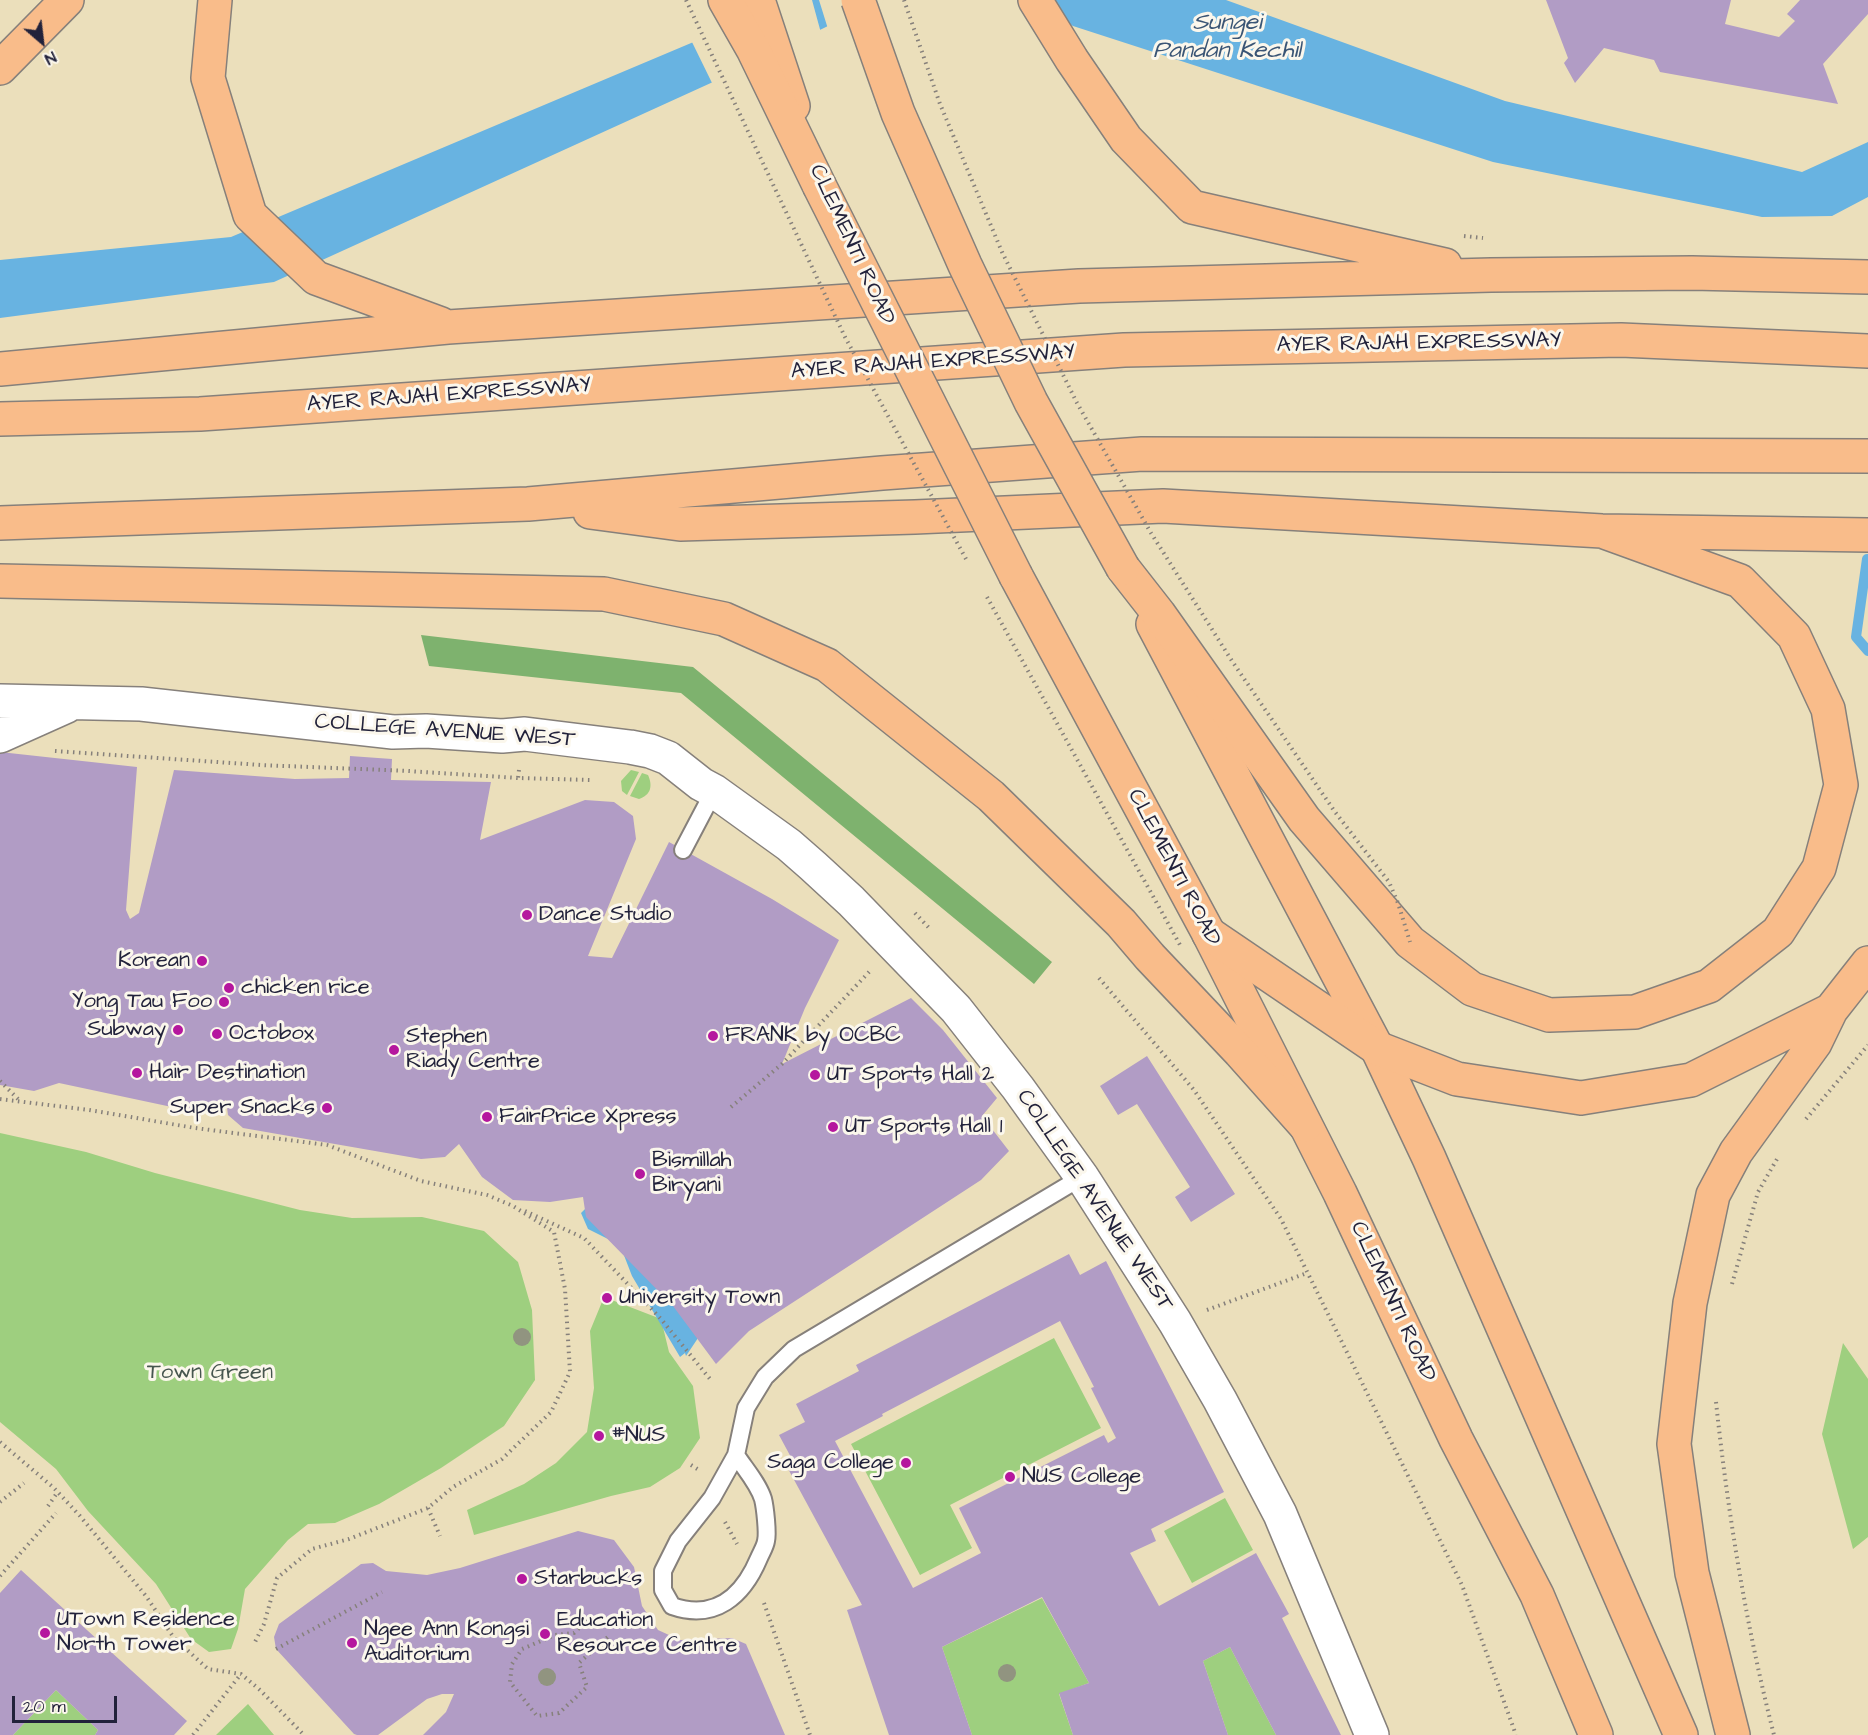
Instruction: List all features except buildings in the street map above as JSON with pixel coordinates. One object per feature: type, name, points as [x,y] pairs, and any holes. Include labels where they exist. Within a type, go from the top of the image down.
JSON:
[{"type":"main road","points":[[0,68],[66,0]]},
{"type":"main road","points":[[215,0],[208,78],[250,214],[316,278],[448,327]]},
{"type":"main road","points":[[725,0],[753,49],[819,185]]},
{"type":"main road","name":"CLEMENTI ROAD","points":[[758,0],[819,185],[1016,576],[1209,934],[1340,1193],[1456,1439],[1537,1595],[1596,1735]]},
{"type":"main road","points":[[858,0],[898,112],[965,265],[1031,402],[1123,568],[1377,1048],[1433,1169],[1681,1735]]},
{"type":"main road","points":[[1035,0],[1126,140],[1192,207],[1491,275]]},
{"type":"main road","points":[[1829,275],[1868,261]]},
{"type":"main road","points":[[0,369],[448,327],[1079,286],[1491,275],[1692,273],[1868,277]]},
{"type":"main road","name":"AYER RAJAH EXPRESSWAY","points":[[0,419],[200,414],[1124,350],[1621,340],[1868,351]]},
{"type":"main road","points":[[0,523],[528,504],[882,473],[1142,454],[1868,456]]},
{"type":"main road","points":[[528,504],[681,524],[1163,506],[1602,531],[1868,535]]},
{"type":"main road","points":[[1123,568],[1159,614],[1304,819],[1410,942],[1473,989],[1549,1015],[1635,1012],[1709,986],[1778,932],[1819,868],[1842,785],[1828,709],[1794,636],[1740,581],[1602,531]]},
{"type":"main road","points":[[0,581],[604,594],[724,619],[827,665],[991,796],[1121,923],[1305,1125]]},
{"type":"main road","points":[[1209,934],[1377,1048],[1457,1079],[1581,1098],[1691,1080],[1831,1010]]},
{"type":"main road","points":[[1733,1735],[1692,1573],[1674,1444],[1690,1303],[1713,1195],[1736,1152],[1815,1043],[1831,1010],[1868,963]]},
{"type":"street","name":"COLLEGE AVENUE WEST","points":[[0,701],[141,704],[393,732],[426,731],[502,736],[525,734],[650,751],[668,758],[797,852],[851,901],[956,1009],[1082,1177],[1175,1322],[1220,1400],[1280,1514],[1372,1735]]},
{"type":"street","points":[[0,738],[76,702]]},
{"type":"lane","points":[[683,850],[714,791]]},
{"type":"lane","points":[[736,1455],[757,1486],[763,1500],[767,1540],[752,1574],[729,1602],[708,1609],[685,1611],[672,1606],[663,1590],[663,1571],[678,1541],[712,1498],[736,1455],[746,1408],[765,1377],[794,1349],[1082,1177]]},
{"type":"path","points":[[904,0],[940,104],[1002,252],[1077,404],[1151,533],[1232,661],[1335,812],[1389,882],[1410,942]]},
{"type":"path","points":[[1463,236],[1487,238]]},
{"type":"path","points":[[518,778],[525,734]]},
{"type":"path","points":[[54,750],[261,765],[599,780]]},
{"type":"path","points":[[909,907],[932,932]]},
{"type":"path","points":[[731,1107],[783,1064],[893,946],[925,922]]},
{"type":"path","points":[[1099,978],[1194,1090],[1281,1219],[1462,1585],[1516,1735]]},
{"type":"path","points":[[1801,1125],[1868,1045]]},
{"type":"path","points":[[0,1081],[21,1102]]},
{"type":"path","points":[[0,1099],[327,1145],[421,1180],[487,1195],[584,1238],[661,1319],[710,1379]]},
{"type":"path","points":[[1730,1292],[1758,1192],[1780,1153]]},
{"type":"path","points":[[255,1642],[264,1624],[277,1578],[312,1549],[349,1539],[428,1508],[453,1487],[502,1459],[551,1412],[570,1372],[565,1289],[554,1232],[513,1206]]},
{"type":"path","points":[[1175,1322],[1307,1273]]},
{"type":"path","points":[[1715,1395],[1727,1502],[1757,1668],[1774,1735]]},
{"type":"path","points":[[0,1442],[80,1516],[146,1596],[174,1638],[208,1669],[241,1674],[304,1735]]},
{"type":"path","points":[[0,1502],[24,1483]]},
{"type":"path","points":[[48,1506],[57,1493]]},
{"type":"path","points":[[712,1498],[752,1574],[810,1735]]},
{"type":"path","points":[[428,1508],[440,1536]]},
{"type":"path","points":[[0,1576],[56,1514]]},
{"type":"path","points":[[276,1649],[382,1592]]},
{"type":"path","points":[[592,1616],[574,1633],[555,1635],[522,1649],[512,1664],[510,1682],[537,1716],[559,1713],[587,1687],[579,1663],[610,1635]]},
{"type":"path","points":[[194,1735],[241,1674]]},
{"type":"green space","points":[[421,635],[693,667],[1052,962],[1034,984],[681,693],[429,666]]},
{"type":"green space","points":[[631,770],[639,772],[627,795],[622,791],[621,781]]},
{"type":"green space","points":[[642,773],[648,775],[651,786],[648,793],[639,799],[630,796]]},
{"type":"green space","name":"Town Green","points":[[0,1133],[86,1152],[155,1173],[300,1210],[352,1218],[422,1217],[484,1231],[518,1262],[532,1310],[535,1380],[504,1426],[441,1468],[379,1504],[335,1523],[308,1524],[288,1540],[245,1589],[238,1629],[231,1649],[209,1652],[191,1639],[156,1584],[88,1511],[56,1469],[0,1422]]},
{"type":"green space","points":[[604,1297],[661,1319],[669,1352],[693,1386],[700,1438],[680,1468],[650,1487],[474,1535],[467,1510],[524,1484],[556,1463],[587,1432],[594,1388],[590,1331]]},
{"type":"green space","points":[[1054,1338],[1101,1428],[950,1505],[972,1548],[920,1575],[851,1444]]},
{"type":"green space","points":[[1843,1343],[1868,1379],[1868,1537],[1853,1549],[1822,1434]]},
{"type":"green space","points":[[1225,1498],[1253,1550],[1192,1583],[1164,1531]]},
{"type":"green space","points":[[1042,1598],[1089,1683],[1059,1694],[1073,1735],[972,1735],[942,1647]]},
{"type":"green space","points":[[1230,1647],[1276,1735],[1228,1735],[1203,1661]]},
{"type":"green space","points":[[56,1690],[98,1730],[95,1735],[13,1735]]},
{"type":"green space","points":[[248,1704],[274,1735],[216,1735]]},
{"type":"water","points":[[787,0],[881,0],[724,77],[274,282],[0,318],[0,260],[231,237],[703,38]]},
{"type":"water","name":"Sungei Pandan Kechil","points":[[1029,0],[1226,0],[1505,101],[1802,172],[1868,142],[1868,197],[1832,216],[1762,217],[1493,162],[1073,26]]},
{"type":"water","points":[[593,1194],[698,1338],[686,1356],[685,1353],[680,1357],[632,1276],[620,1245],[588,1229],[581,1213],[590,1204]]},
{"type":"pier","points":[[780,0],[812,0],[821,33],[713,85],[691,40]]},
{"type":"pier","points":[[819,0],[884,0],[828,29]]},
{"type":"waterway","points":[[1867,559],[1856,637],[1868,651]]},
{"type":"place","name":"Dance Studio","points":[[527,915]]},
{"type":"place","name":"Korean","points":[[202,961]]},
{"type":"place","name":"chicken rice","points":[[229,988]]},
{"type":"place","name":"Yong Tau Foo","points":[[224,1002]]},
{"type":"place","name":"Subway","points":[[178,1030]]},
{"type":"place","name":"Octobox","points":[[217,1034]]},
{"type":"place","name":"FRANK by OCBC","points":[[713,1036]]},
{"type":"place","name":"Stephen Riady Centre","points":[[394,1050]]},
{"type":"place","name":"Hair Destination","points":[[137,1073]]},
{"type":"place","name":"UT Sports Hall 2","points":[[815,1075]]},
{"type":"place","name":"Super Snacks","points":[[327,1108]]},
{"type":"place","name":"FairPrice Xpress","points":[[487,1117]]},
{"type":"place","name":"UT Sports Hall 1","points":[[833,1127]]},
{"type":"place","name":"Bismillah Biryani","points":[[640,1174]]},
{"type":"place","name":"University Town","points":[[607,1298]]},
{"type":"place","name":"#NUS","points":[[599,1436]]},
{"type":"place","name":"Saga College","points":[[906,1463]]},
{"type":"place","name":"NUS College","points":[[1010,1477]]},
{"type":"place","name":"Starbucks","points":[[522,1579]]},
{"type":"place","name":"UTown Residence North Tower","points":[[45,1633]]},
{"type":"place","name":"Education Resource Centre","points":[[545,1634]]},
{"type":"place","name":"Ngee Ann Kongsi Auditorium","points":[[352,1643]]}]
